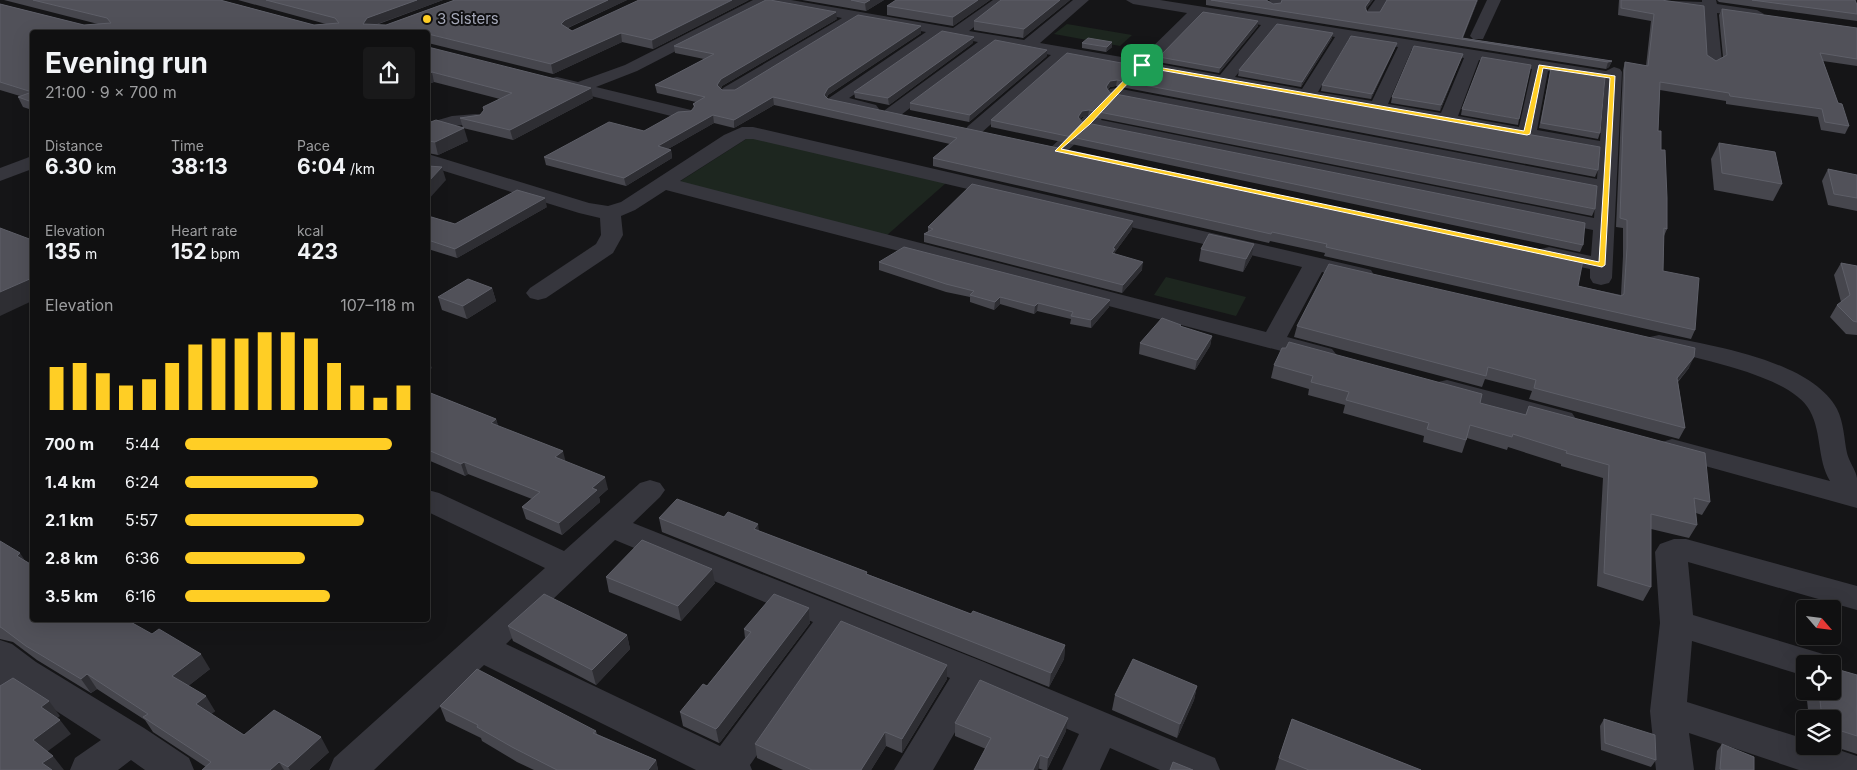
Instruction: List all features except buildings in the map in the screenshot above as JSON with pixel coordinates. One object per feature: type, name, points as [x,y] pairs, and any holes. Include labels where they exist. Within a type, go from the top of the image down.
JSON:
[{"type":"street","points":[[584,85],[631,68],[765,0],[1609,148]]},
{"type":"street","points":[[956,33],[1002,0]]},
{"type":"street","points":[[1028,45],[1082,0]]},
{"type":"street","points":[[1133,0],[1541,66],[1613,75],[1601,271],[1534,251]]},
{"type":"street","points":[[1372,14],[1382,0]]},
{"type":"street","points":[[1478,36],[1494,0]]},
{"type":"street","points":[[1654,0],[1709,4],[1776,17]]},
{"type":"street","points":[[1709,4],[1714,62]]},
{"type":"street","points":[[728,92],[862,17],[891,5]]},
{"type":"street","points":[[1076,154],[1048,148],[1088,123],[1142,65],[1198,10]]},
{"type":"street","points":[[1224,80],[1271,22]]},
{"type":"street","points":[[919,119],[837,102],[835,100],[940,30]]},
{"type":"street","points":[[1307,95],[1345,34]]},
{"type":"street","points":[[891,114],[991,39]]},
{"type":"street","points":[[1378,107],[1407,44]]},
{"type":"street","points":[[974,131],[1064,52]]},
{"type":"street","points":[[1448,120],[1473,55]]},
{"type":"street","points":[[1527,134],[1541,66]]},
{"type":"street","points":[[540,78],[685,114]]},
{"type":"street","points":[[1116,93],[1607,187]]},
{"type":"street","points":[[430,128],[452,121],[476,119]]},
{"type":"street","points":[[1088,123],[1604,226]]},
{"type":"street","points":[[430,161],[586,209],[610,213],[628,206],[731,138],[742,133],[752,133],[1382,279]]},
{"type":"street","points":[[0,175],[30,163]]},
{"type":"street","points":[[663,183],[1340,359]]},
{"type":"street","points":[[538,293],[605,248],[612,235],[610,213]]},
{"type":"street","points":[[1273,341],[1315,264]]},
{"type":"street","points":[[1640,338],[1742,362],[1776,375],[1801,388],[1823,407],[1831,434],[1835,462],[1857,498]]},
{"type":"street","points":[[1426,382],[1580,424]]},
{"type":"street","points":[[1646,442],[1857,498]]},
{"type":"street","points":[[348,770],[650,490]]},
{"type":"street","points":[[430,501],[568,566]]},
{"type":"street","points":[[610,526],[834,618],[972,672],[1201,770]]},
{"type":"street","points":[[1675,770],[1668,711],[1677,623],[1671,552],[1674,550],[1686,550],[1857,598]]},
{"type":"street","points":[[480,647],[730,769],[834,618]]},
{"type":"street","points":[[1677,623],[1796,659]]},
{"type":"street","points":[[8,671],[131,739],[175,770]]},
{"type":"street","points":[[913,770],[972,672]]},
{"type":"street","points":[[1668,711],[1849,770]]},
{"type":"street","points":[[1081,770],[1100,728]]},
{"type":"street","points":[[90,770],[131,739]]},
{"type":"shaded area","points":[[1067,24],[1132,35],[1120,46],[1054,34]]},
{"type":"shaded area","points":[[751,136],[946,183],[886,236],[679,182]]},
{"type":"shaded area","points":[[1166,277],[1246,297],[1236,316],[1154,295]]},
{"type":"place","name":"3 Sisters","points":[[427,19]]},
{"type":"route","points":[[1142,65],[1527,134],[1541,66],[1613,77],[1602,265],[1057,150],[1088,123],[1142,65]]}]
